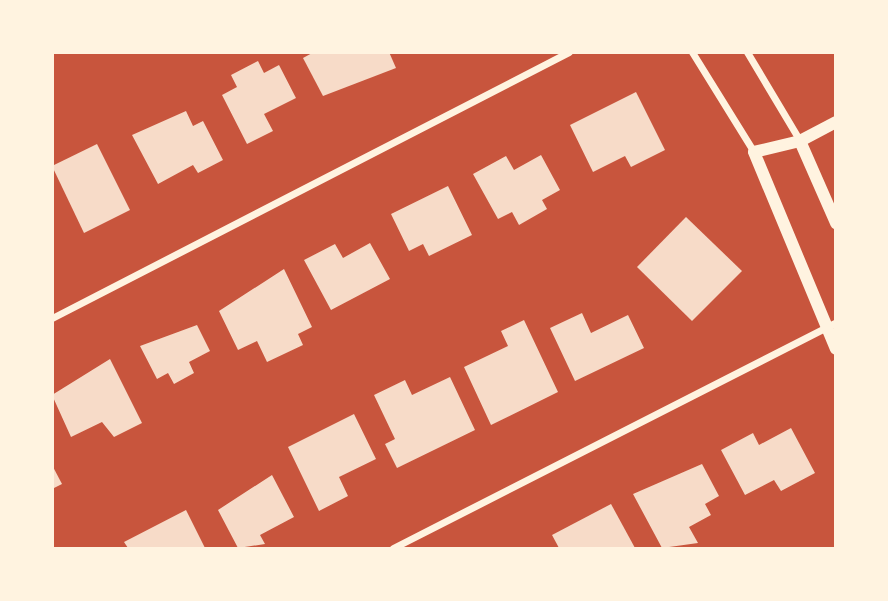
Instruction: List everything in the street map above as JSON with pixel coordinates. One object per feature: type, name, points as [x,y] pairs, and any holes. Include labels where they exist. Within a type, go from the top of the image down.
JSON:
[{"type":"street","points":[[52,318],[569,52]]},
{"type":"street","points":[[692,52],[754,152],[831,324],[835,349]]},
{"type":"street","points":[[747,52],[800,141],[835,223]]},
{"type":"street","points":[[754,152],[800,141],[835,122]]},
{"type":"street","points":[[393,548],[831,324]]},
{"type":"building","points":[[314,52],[389,52],[396,68],[323,96],[303,58]]},
{"type":"building","points":[[258,61],[264,73],[279,65],[296,98],[264,114],[273,131],[247,144],[222,95],[237,87],[231,75]]},
{"type":"building","points":[[636,92],[665,150],[631,167],[625,156],[593,172],[570,125]]},
{"type":"building","points":[[186,111],[193,126],[203,121],[223,160],[198,173],[193,165],[158,184],[132,135]]},
{"type":"building","points":[[97,144],[130,210],[84,233],[52,166]]},
{"type":"building","points":[[541,155],[560,190],[542,200],[547,209],[519,225],[512,212],[498,219],[473,174],[506,156],[514,170]]},
{"type":"building","points":[[448,186],[472,235],[429,256],[423,244],[409,251],[391,214]]},
{"type":"building","points":[[686,217],[742,271],[692,321],[637,267]]},
{"type":"building","points":[[370,243],[390,279],[331,310],[304,260],[335,244],[343,258]]},
{"type":"building","points":[[284,269],[312,327],[298,334],[303,345],[267,362],[257,341],[238,350],[219,311]]},
{"type":"building","points":[[582,313],[591,333],[628,315],[644,348],[575,381],[550,328]]},
{"type":"building","points":[[524,320],[558,392],[491,425],[464,367],[508,346],[501,331]]},
{"type":"building","points":[[197,325],[210,351],[189,362],[194,373],[174,384],[168,373],[157,379],[140,346]]},
{"type":"building","points":[[110,359],[142,423],[114,437],[102,422],[71,437],[52,395]]},
{"type":"building","points":[[450,377],[475,430],[397,468],[385,444],[395,439],[374,395],[405,380],[412,395]]},
{"type":"building","points":[[354,414],[376,459],[339,477],[348,496],[319,511],[288,447]]},
{"type":"building","points":[[791,428],[815,473],[781,491],[774,480],[745,495],[721,450],[753,433],[759,445]]},
{"type":"building","points":[[702,464],[719,496],[705,504],[711,515],[689,527],[698,543],[662,548],[633,494]]},
{"type":"building","points":[[52,465],[62,484],[52,489]]},
{"type":"building","points":[[272,475],[294,517],[260,535],[265,544],[238,548],[218,510]]},
{"type":"building","points":[[611,504],[635,548],[559,548],[552,535]]},
{"type":"building","points":[[186,510],[205,548],[128,548],[124,542]]}]
